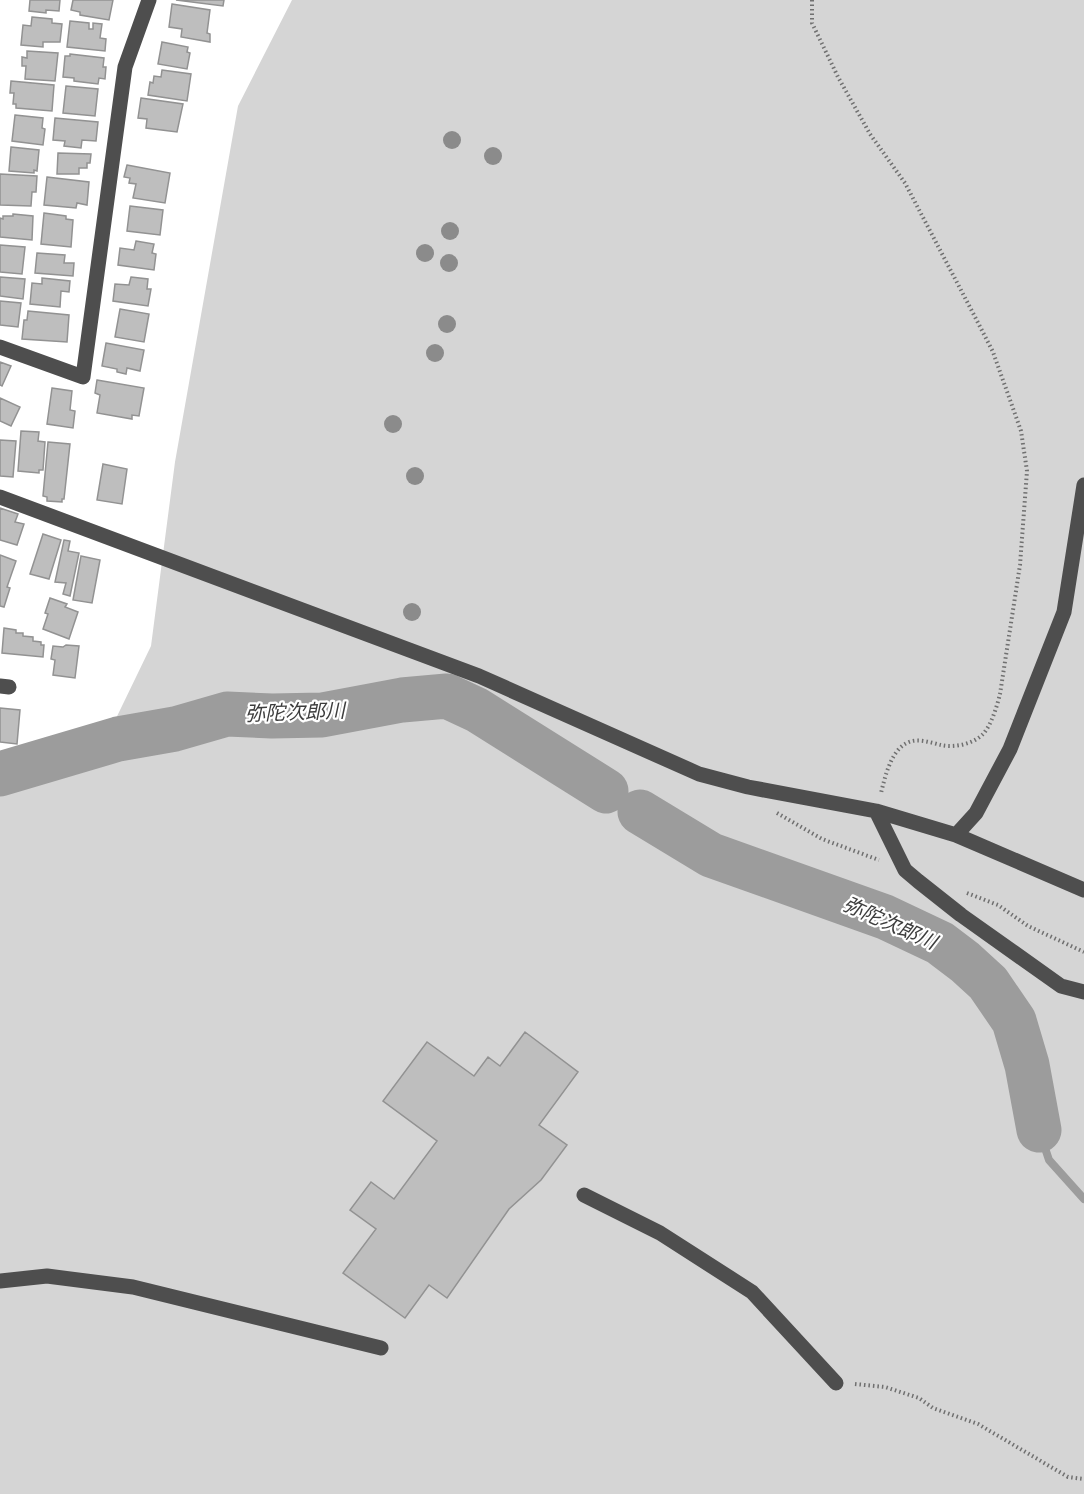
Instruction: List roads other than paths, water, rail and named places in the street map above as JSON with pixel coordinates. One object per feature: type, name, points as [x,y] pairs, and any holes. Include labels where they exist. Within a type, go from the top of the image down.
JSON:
[{"type":"street","points":[[0,347],[83,377],[125,67],[150,0]]},
{"type":"street","points":[[956,835],[976,813],[1010,749],[1064,612],[1084,485]]},
{"type":"street","points":[[0,497],[479,676],[699,774],[876,811],[956,835],[1084,890]]},
{"type":"street","points":[[876,811],[905,870],[961,915],[1061,986],[1084,993]]},
{"type":"street","points":[[584,1195],[660,1233],[752,1292],[836,1383]]},
{"type":"street","points":[[0,1281],[48,1276],[133,1287],[381,1348]]},
{"type":"waterway","name":"弥陀次郎川","points":[[0,774],[118,739],[175,729],[227,714],[322,715],[402,700],[447,696],[477,710],[606,791]]},
{"type":"waterway","name":"弥陀次郎川","points":[[640,812],[711,855],[885,917],[940,943],[965,962],[988,983],[1014,1021],[1027,1065],[1039,1130]]},
{"type":"waterway","points":[[1039,1130],[1049,1160],[1084,1199]]}]
